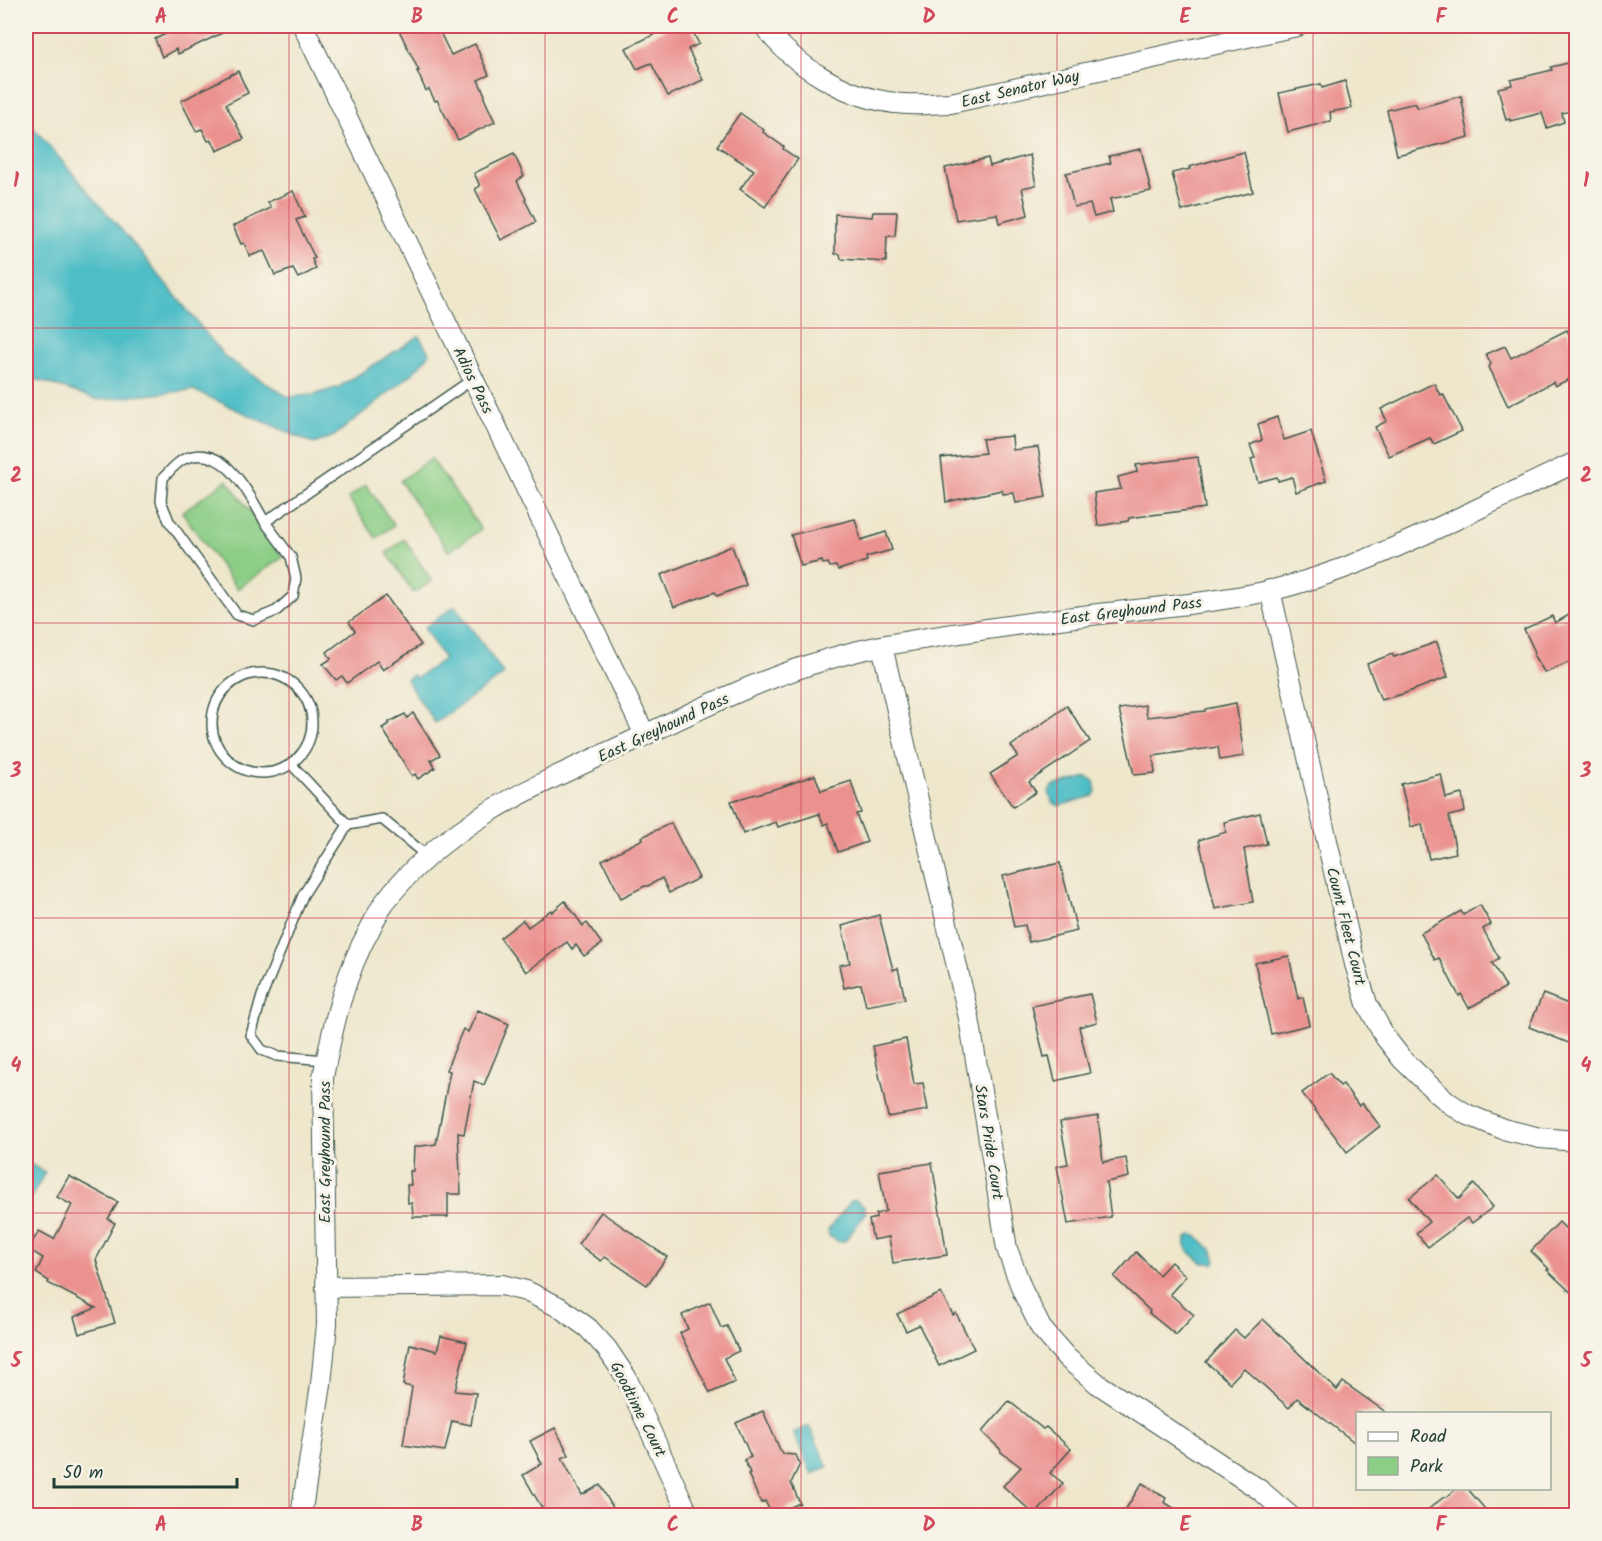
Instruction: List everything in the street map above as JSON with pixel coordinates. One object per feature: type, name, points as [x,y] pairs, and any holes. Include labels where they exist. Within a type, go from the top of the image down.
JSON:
[{"type":"street","name":"Adios Pass","points":[[303,26],[645,735]]},
{"type":"street","name":"East Senator Way","points":[[764,26],[800,63],[833,83],[860,95],[896,103],[951,103],[1297,26]]},
{"type":"street","name":"East Greyhound Pass","points":[[301,1515],[321,1384],[327,1324],[323,1077],[326,1060],[336,1015],[356,953],[383,905],[442,844],[482,816],[529,789],[711,703],[821,661],[882,646],[1007,625],[1213,601],[1270,590],[1336,571],[1404,544],[1576,462]]},
{"type":"street","name":"Count Fleet Court","points":[[1270,590],[1355,964],[1367,1004],[1385,1037],[1402,1059],[1432,1088],[1466,1114],[1503,1129],[1540,1138],[1576,1141]]},
{"type":"street","name":"Stars Pride Court","points":[[882,646],[969,1018],[1007,1249],[1023,1292],[1041,1328],[1067,1358],[1098,1384],[1260,1490],[1290,1515]]},
{"type":"street","name":"Goodtime Court","points":[[326,1287],[502,1286],[526,1291],[559,1306],[588,1328],[608,1349],[626,1377],[689,1515]]},
{"type":"lane","points":[[265,522],[473,379]]},
{"type":"lane","points":[[199,454],[215,457],[234,473],[265,522],[291,556],[296,578],[293,596],[276,611],[254,620],[237,615],[168,521],[161,501],[163,478],[182,460],[199,454]]},
{"type":"lane","points":[[255,673],[271,673],[287,679],[300,690],[309,704],[312,720],[310,737],[303,752],[291,764],[276,771],[260,773],[244,770],[230,762],[219,749],[212,726],[216,702],[226,688],[239,678],[255,673]]},
{"type":"lane","points":[[291,764],[348,825]]},
{"type":"lane","points":[[326,1060],[277,1056],[262,1050],[251,1035],[262,996],[303,895],[348,825],[382,819],[428,858]]},
{"type":"green space","points":[[431,458],[481,529],[449,552],[400,481]]},
{"type":"green space","points":[[227,480],[283,557],[237,589],[182,512]]},
{"type":"green space","points":[[366,485],[394,525],[376,538],[348,498]]},
{"type":"green space","points":[[404,539],[432,581],[414,593],[387,553]]},
{"type":"water","points":[[26,119],[142,254],[226,358],[288,397],[313,395],[339,387],[419,336],[430,354],[412,374],[334,436],[314,444],[193,390],[98,400],[26,376]]},
{"type":"water","points":[[455,606],[504,674],[435,723],[406,680],[413,675],[416,678],[444,659],[424,628]]},
{"type":"water","points":[[1087,777],[1094,781],[1096,792],[1093,796],[1059,806],[1052,802],[1049,791],[1053,786]]},
{"type":"water","points":[[26,1162],[45,1172],[26,1208]]},
{"type":"water","points":[[856,1200],[865,1207],[866,1213],[845,1241],[839,1242],[829,1236],[828,1230],[851,1201]]},
{"type":"water","points":[[1191,1235],[1197,1236],[1213,1251],[1216,1261],[1213,1264],[1203,1263],[1188,1250],[1186,1239]]},
{"type":"water","points":[[809,1426],[828,1467],[812,1474],[793,1433]]},
{"type":"building","points":[[165,26],[237,26],[178,54],[176,49],[162,57],[155,39],[168,33]]},
{"type":"building","points":[[397,26],[437,26],[451,55],[475,44],[489,75],[478,80],[495,122],[458,140],[437,100],[435,101],[429,89],[426,91]]},
{"type":"building","points":[[672,26],[690,26],[699,44],[688,49],[703,80],[668,96],[651,63],[637,69],[626,48]]},
{"type":"building","points":[[1572,62],[1572,64],[1576,63],[1576,110],[1562,113],[1564,122],[1547,128],[1542,113],[1506,120],[1498,88],[1512,85],[1511,80],[1552,70],[1551,67]]},
{"type":"building","points":[[238,71],[248,93],[226,104],[244,139],[217,151],[212,140],[208,141],[202,129],[196,131],[181,101]]},
{"type":"building","points":[[1345,81],[1352,108],[1330,112],[1331,121],[1288,132],[1279,93],[1321,84],[1322,88]]},
{"type":"building","points":[[1461,96],[1469,137],[1397,155],[1387,110],[1415,103],[1418,108]]},
{"type":"building","points":[[740,113],[798,159],[765,207],[740,189],[754,170],[717,146]]},
{"type":"building","points":[[1141,149],[1151,191],[1110,199],[1113,212],[1094,217],[1090,204],[1074,207],[1066,173],[1111,163],[1109,156]]},
{"type":"building","points":[[1244,152],[1253,192],[1182,211],[1172,173]]},
{"type":"building","points":[[514,154],[524,176],[517,181],[536,222],[501,240],[475,189],[480,186],[474,173]]},
{"type":"building","points":[[1030,155],[1036,185],[1022,188],[1028,215],[999,223],[997,214],[956,220],[945,168],[988,158],[990,166]]},
{"type":"building","points":[[293,191],[305,217],[296,220],[315,258],[312,259],[316,269],[298,278],[293,269],[275,275],[264,251],[250,256],[244,243],[241,244],[233,226],[271,208],[268,202]]},
{"type":"building","points":[[873,212],[897,212],[895,236],[887,236],[886,262],[841,259],[840,254],[835,254],[835,214],[872,217]]},
{"type":"building","points":[[1567,330],[1576,349],[1576,361],[1570,364],[1576,376],[1555,386],[1553,382],[1508,406],[1489,367],[1491,364],[1486,354],[1505,346],[1511,358]]},
{"type":"building","points":[[1434,383],[1440,395],[1443,394],[1462,431],[1434,444],[1430,438],[1389,456],[1375,427],[1387,421],[1381,409]]},
{"type":"building","points":[[1277,417],[1284,440],[1311,431],[1326,481],[1296,492],[1292,477],[1278,481],[1277,477],[1258,482],[1251,459],[1255,458],[1250,445],[1262,440],[1258,424]]},
{"type":"building","points":[[1012,436],[1013,450],[1038,447],[1046,497],[1016,503],[1014,493],[1003,494],[1002,490],[946,502],[941,458],[985,453],[982,439]]},
{"type":"building","points":[[1198,457],[1205,508],[1129,518],[1128,521],[1098,526],[1094,493],[1121,489],[1118,477],[1137,472],[1136,465]]},
{"type":"building","points":[[855,519],[861,540],[886,532],[892,550],[866,557],[867,561],[838,570],[836,566],[830,567],[828,563],[823,564],[822,561],[801,566],[791,535]]},
{"type":"building","points":[[732,546],[746,585],[717,596],[715,592],[674,607],[661,575]]},
{"type":"building","points":[[386,596],[421,645],[383,670],[377,661],[347,683],[342,676],[336,680],[323,664],[331,659],[327,652],[355,631],[349,622]]},
{"type":"building","points":[[1576,611],[1576,659],[1545,673],[1534,656],[1535,652],[1524,629],[1552,616],[1555,623]]},
{"type":"building","points":[[1437,642],[1448,677],[1381,700],[1367,664],[1392,654],[1394,657]]},
{"type":"building","points":[[1236,703],[1244,756],[1220,760],[1218,747],[1153,756],[1155,773],[1134,775],[1119,709],[1145,705],[1147,717],[1205,711],[1205,709]]},
{"type":"building","points":[[1067,706],[1090,741],[1029,782],[1036,792],[1013,807],[990,774],[1018,756],[1011,746]]},
{"type":"building","points":[[413,713],[440,755],[431,760],[435,768],[418,779],[415,774],[412,776],[382,728],[405,714],[407,718]]},
{"type":"building","points":[[1441,774],[1446,798],[1462,794],[1465,812],[1449,816],[1456,853],[1429,859],[1422,824],[1411,827],[1401,784]]},
{"type":"building","points":[[815,775],[821,791],[851,781],[861,813],[856,814],[867,842],[838,852],[828,823],[824,825],[819,814],[778,827],[776,822],[743,834],[731,801]]},
{"type":"building","points":[[1260,813],[1267,844],[1244,849],[1253,902],[1215,909],[1199,840],[1226,832],[1224,822]]},
{"type":"building","points":[[671,823],[699,878],[669,893],[662,878],[621,898],[602,860]]},
{"type":"building","points":[[1060,863],[1077,931],[1029,942],[1025,925],[1014,927],[1003,876]]},
{"type":"building","points":[[565,901],[583,926],[587,923],[602,944],[584,956],[576,945],[572,949],[567,942],[526,972],[500,938],[523,920],[528,927]]},
{"type":"building","points":[[1480,905],[1491,924],[1483,929],[1499,958],[1492,963],[1506,987],[1469,1008],[1461,994],[1459,996],[1439,958],[1435,960],[1421,933],[1461,911],[1463,915]]},
{"type":"building","points":[[879,915],[893,970],[898,968],[905,999],[866,1006],[861,984],[844,988],[839,965],[850,963],[842,926]]},
{"type":"building","points":[[1289,956],[1298,999],[1303,997],[1309,1025],[1271,1034],[1255,963]]},
{"type":"building","points":[[1090,994],[1097,1022],[1079,1027],[1090,1073],[1055,1081],[1049,1056],[1044,1057],[1032,1006]]},
{"type":"building","points":[[1543,994],[1576,1007],[1576,1046],[1529,1027]]},
{"type":"building","points":[[478,1010],[509,1024],[484,1085],[474,1081],[464,1134],[458,1133],[461,1194],[448,1194],[448,1217],[413,1217],[412,1203],[408,1203],[407,1185],[411,1185],[410,1171],[413,1171],[414,1147],[436,1144],[450,1071],[446,1070],[463,1029],[468,1032]]},
{"type":"building","points":[[906,1039],[914,1084],[923,1083],[928,1110],[888,1117],[873,1046]]},
{"type":"building","points":[[1329,1073],[1340,1086],[1343,1084],[1359,1106],[1362,1103],[1380,1126],[1347,1152],[1302,1093]]},
{"type":"building","points":[[1098,1116],[1103,1162],[1126,1158],[1129,1177],[1106,1182],[1111,1217],[1068,1224],[1057,1166],[1068,1164],[1060,1122]]},
{"type":"building","points":[[932,1163],[947,1255],[893,1263],[889,1237],[873,1240],[869,1220],[876,1218],[876,1214],[886,1211],[879,1171]]},
{"type":"building","points":[[1438,1175],[1459,1199],[1474,1184],[1493,1207],[1472,1223],[1467,1218],[1428,1247],[1416,1233],[1429,1222],[1409,1198]]},
{"type":"building","points":[[69,1176],[118,1202],[108,1219],[115,1223],[96,1260],[115,1323],[79,1334],[74,1317],[96,1308],[48,1283],[49,1281],[36,1273],[43,1258],[28,1249],[39,1231],[54,1239],[72,1205],[57,1197]]},
{"type":"building","points":[[601,1212],[667,1257],[647,1285],[605,1257],[601,1261],[578,1244]]},
{"type":"building","points":[[1559,1222],[1576,1239],[1576,1297],[1547,1270],[1549,1269],[1531,1251]]},
{"type":"building","points":[[1136,1252],[1159,1275],[1171,1262],[1186,1276],[1170,1294],[1194,1315],[1176,1335],[1149,1313],[1150,1311],[1114,1277]]},
{"type":"building","points":[[941,1293],[953,1315],[956,1313],[974,1349],[939,1366],[919,1325],[906,1331],[897,1314]]},
{"type":"building","points":[[710,1302],[721,1328],[727,1326],[739,1351],[724,1358],[735,1382],[710,1393],[680,1333],[688,1329],[682,1315]]},
{"type":"building","points":[[1263,1319],[1337,1390],[1343,1382],[1386,1412],[1356,1412],[1356,1443],[1297,1398],[1289,1408],[1244,1368],[1230,1383],[1206,1362],[1235,1330],[1244,1338]]},
{"type":"building","points":[[441,1336],[467,1342],[455,1391],[476,1393],[471,1425],[452,1421],[445,1451],[403,1445],[412,1387],[403,1385],[410,1344],[437,1351]]},
{"type":"building","points":[[1009,1401],[1043,1429],[1046,1427],[1071,1449],[1050,1473],[1063,1483],[1035,1515],[1003,1486],[1021,1467],[1001,1452],[982,1432]]},
{"type":"building","points":[[763,1411],[782,1454],[796,1455],[800,1464],[791,1483],[800,1503],[772,1515],[765,1501],[761,1503],[748,1474],[750,1473],[744,1460],[751,1457],[736,1423]]},
{"type":"building","points":[[555,1428],[569,1455],[562,1458],[582,1495],[600,1485],[617,1515],[546,1515],[523,1475],[542,1464],[530,1441]]},
{"type":"building","points":[[1142,1483],[1166,1498],[1164,1502],[1185,1515],[1122,1515]]},
{"type":"building","points":[[1455,1490],[1469,1490],[1490,1515],[1421,1515]]}]
